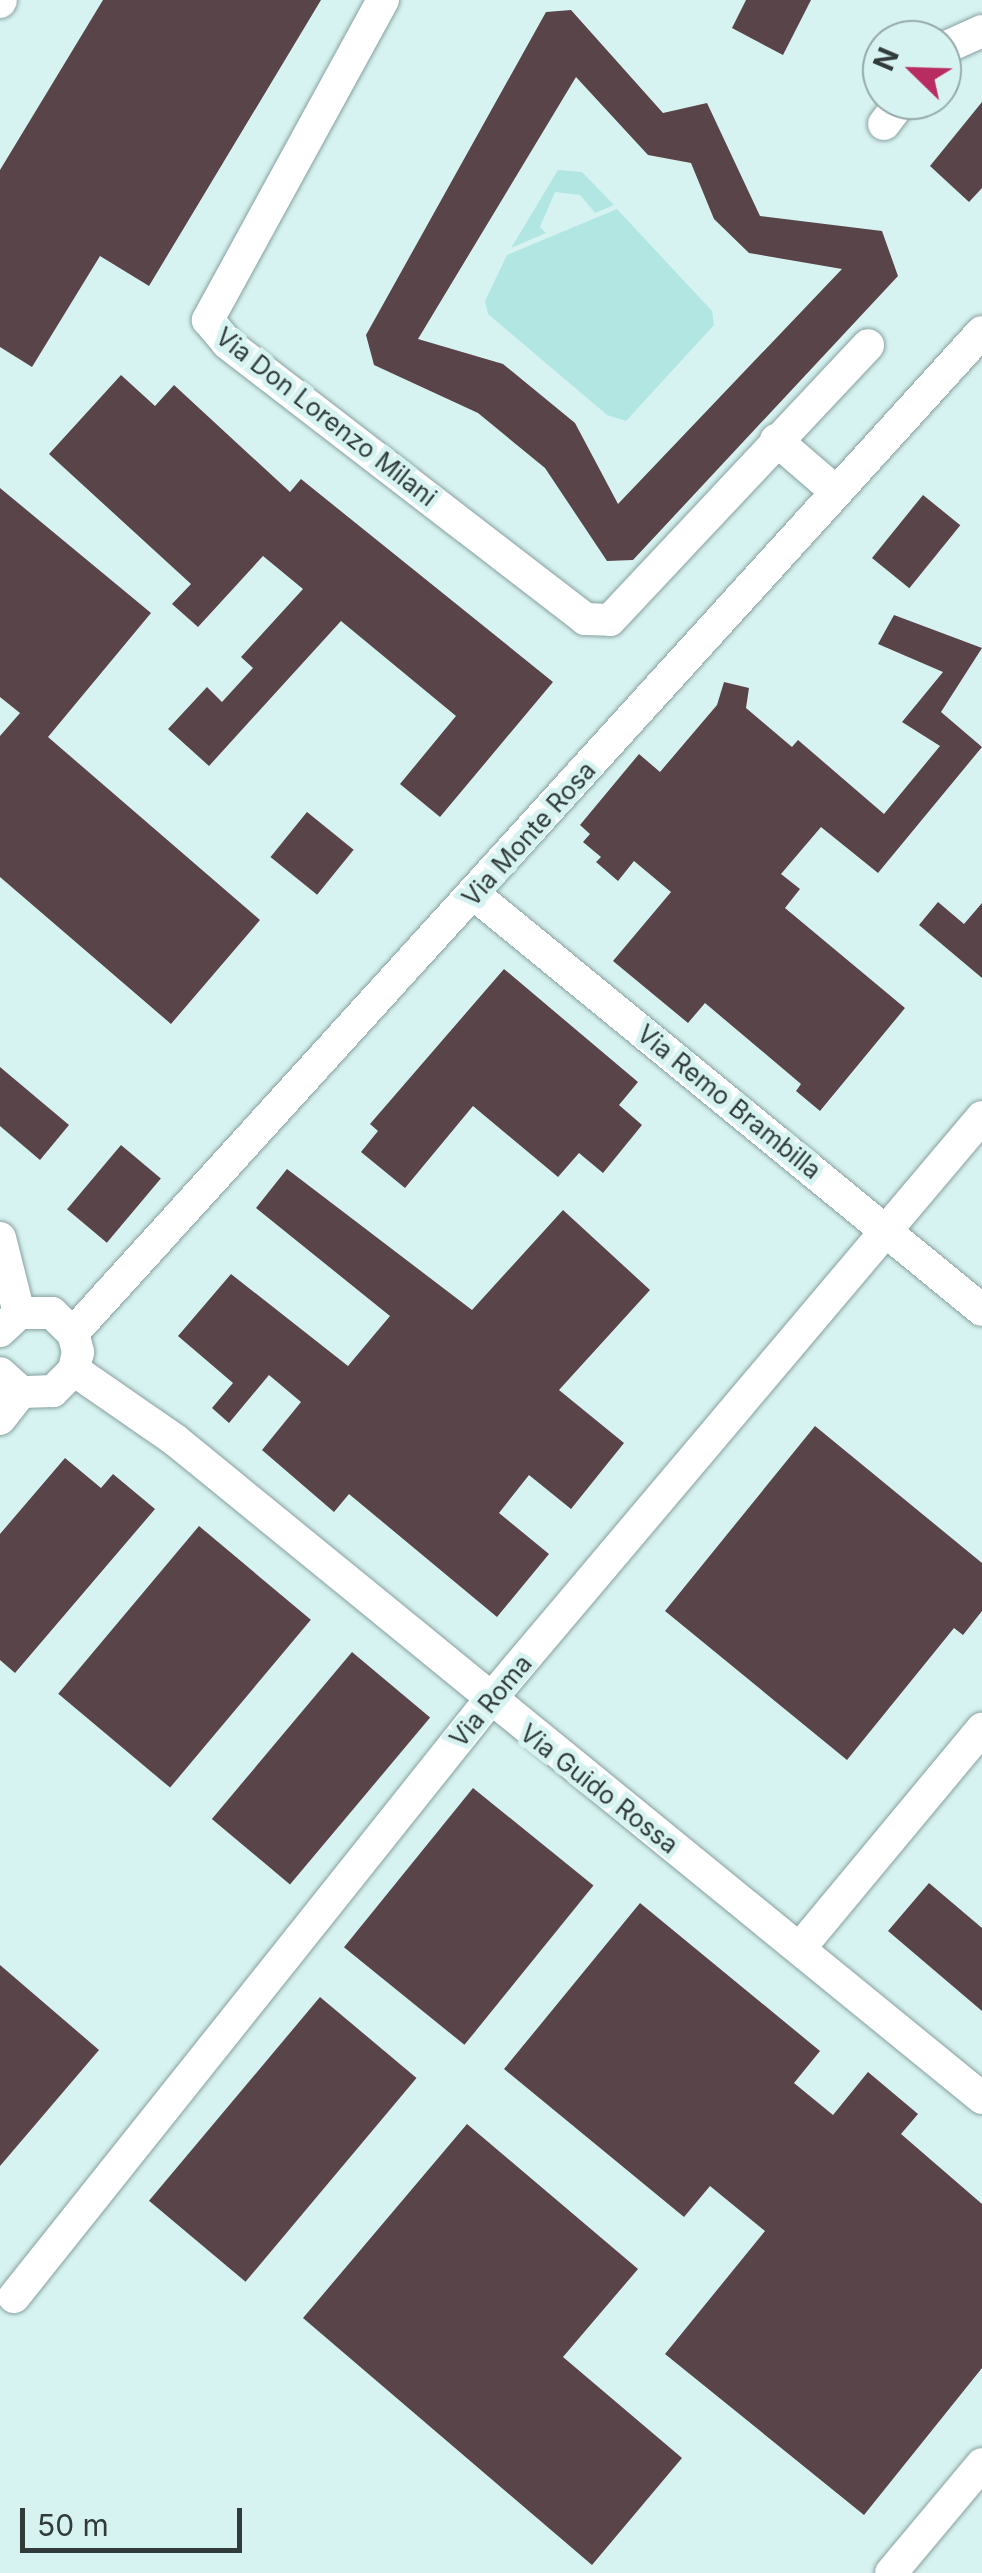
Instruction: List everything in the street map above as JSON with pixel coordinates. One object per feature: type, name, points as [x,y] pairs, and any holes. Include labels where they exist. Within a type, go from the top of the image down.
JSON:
[{"type":"street","name":"Via Don Lorenzo Milani","points":[[383,0],[208,320],[226,343],[595,622],[610,620],[776,440]]},
{"type":"street","name":"Via Monte Rosa","points":[[74,1333],[982,332]]},
{"type":"street","points":[[835,492],[776,440],[868,345]]},
{"type":"street","name":"Via Remo Brambilla","points":[[475,895],[982,1310]]},
{"type":"street","name":"Via Roma","points":[[14,2297],[489,1702],[890,1234],[982,1117]]},
{"type":"street","points":[[0,1238],[9,1322],[52,1313],[74,1333],[74,1370],[53,1391],[11,1382],[0,1419]]},
{"type":"street","name":"Via Guido Rossa","points":[[74,1370],[175,1440],[489,1702],[982,2098]]},
{"type":"street","points":[[800,1948],[982,1729]]},
{"type":"street","points":[[892,2573],[982,2464]]},
{"type":"shaded area","points":[[558,170],[582,172],[614,205],[595,213],[580,195],[555,192],[540,227],[546,233],[511,248]]},
{"type":"shaded area","points":[[617,209],[712,311],[714,325],[626,421],[607,415],[488,314],[485,301],[507,255]]},
{"type":"building","points":[[103,0],[321,0],[149,286],[100,256],[32,367],[0,347],[0,170]]},
{"type":"building","points":[[746,0],[811,0],[783,55],[732,28]]},
{"type":"building","points":[[571,10],[663,113],[707,103],[760,216],[882,231],[898,276],[633,560],[607,561],[545,468],[478,413],[374,365],[366,335],[546,12]],"holes":[[[576,77],[648,155],[691,163],[714,219],[749,253],[842,269],[618,504],[575,423],[503,364],[418,339]]]},
{"type":"building","points":[[982,102],[982,188],[969,202],[930,166]]},
{"type":"building","points":[[121,375],[155,406],[174,385],[290,492],[301,479],[553,682],[440,817],[400,784],[456,716],[341,621],[209,766],[168,729],[207,687],[222,702],[253,668],[241,657],[303,589],[263,556],[198,627],[172,604],[191,584],[49,454]]},
{"type":"building","points":[[0,488],[151,613],[48,737],[260,920],[171,1024],[0,877],[0,736],[20,713],[0,697]]},
{"type":"building","points":[[923,495],[960,525],[909,588],[872,558]]},
{"type":"building","points":[[894,615],[982,648],[941,712],[982,747],[878,873],[821,827],[781,874],[800,889],[785,908],[905,1008],[820,1111],[796,1091],[801,1084],[705,1003],[688,1023],[613,961],[671,892],[634,861],[618,881],[596,862],[601,857],[583,842],[590,834],[580,825],[639,754],[660,772],[717,705],[724,682],[749,688],[746,708],[792,747],[798,740],[884,814],[940,746],[902,722],[943,672],[878,644]]},
{"type":"building","points":[[307,812],[354,850],[317,895],[270,857]]},
{"type":"building","points":[[938,902],[964,924],[982,903],[982,978],[919,925]]},
{"type":"building","points":[[504,969],[638,1082],[619,1105],[642,1125],[603,1173],[579,1153],[558,1177],[473,1106],[405,1188],[361,1152],[378,1131],[370,1124]]},
{"type":"building","points":[[0,1067],[69,1125],[40,1160],[0,1126]]},
{"type":"building","points":[[121,1145],[161,1178],[107,1243],[67,1209]]},
{"type":"building","points":[[287,1169],[472,1310],[563,1210],[650,1290],[559,1390],[624,1443],[571,1509],[529,1475],[499,1513],[549,1554],[497,1617],[349,1494],[334,1512],[262,1450],[301,1402],[269,1375],[229,1423],[212,1408],[233,1383],[178,1336],[231,1274],[348,1366],[390,1316],[256,1208]]},
{"type":"building","points":[[815,1426],[982,1563],[982,1611],[963,1635],[954,1628],[847,1760],[665,1611]]},
{"type":"building","points":[[65,1458],[101,1488],[113,1474],[155,1509],[15,1673],[0,1660],[0,1534]]},
{"type":"building","points":[[199,1526],[311,1620],[170,1788],[58,1694]]},
{"type":"building","points":[[352,1652],[430,1718],[290,1885],[212,1819]]},
{"type":"building","points":[[473,1788],[593,1886],[464,2045],[344,1947]]},
{"type":"building","points":[[929,1883],[982,1928],[982,2011],[888,1931]]},
{"type":"building","points":[[640,1903],[820,2051],[794,2083],[833,2115],[868,2072],[918,2114],[901,2134],[982,2204],[982,2368],[864,2515],[665,2354],[765,2231],[710,2186],[684,2217],[504,2069]]},
{"type":"building","points":[[0,1965],[99,2050],[0,2166]]},
{"type":"building","points":[[320,1997],[417,2078],[246,2282],[149,2201]]},
{"type":"building","points":[[467,2124],[638,2269],[563,2357],[682,2458],[592,2565],[303,2318]]}]
